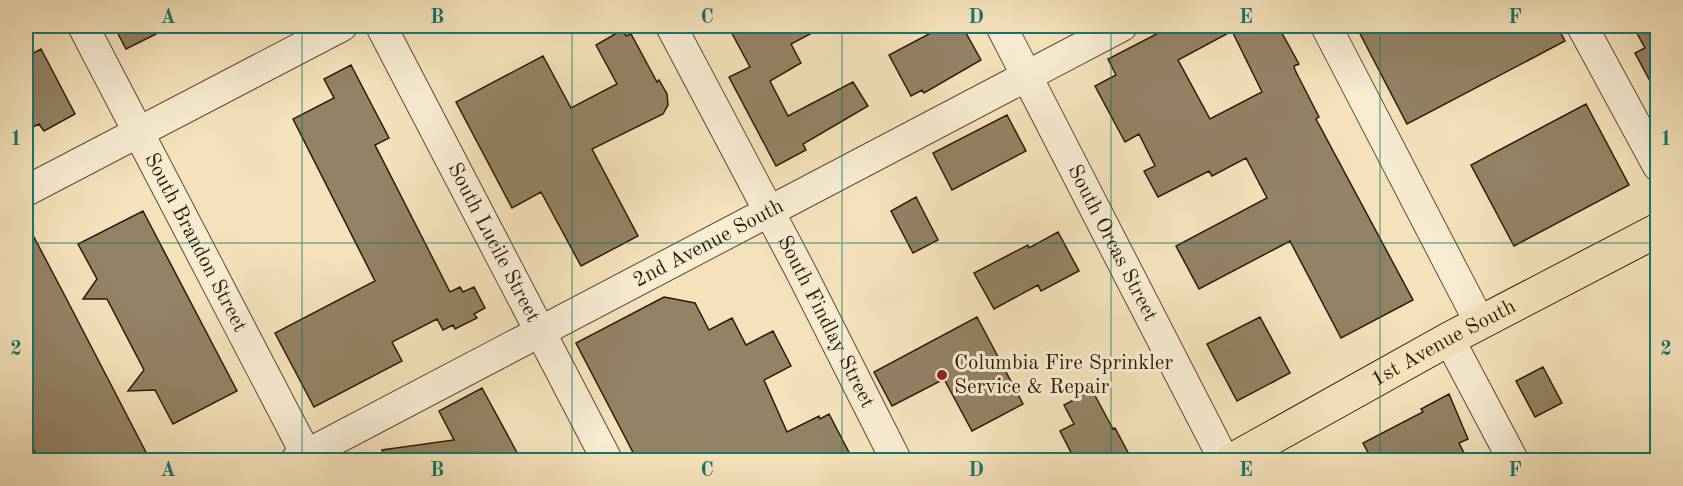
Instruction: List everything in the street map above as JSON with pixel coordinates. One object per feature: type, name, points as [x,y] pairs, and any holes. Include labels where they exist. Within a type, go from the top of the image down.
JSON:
[{"type":"main road","name":"1st Avenue South","points":[[1232,460],[1449,339],[1658,230]]},
{"type":"street","name":"South Brandon Street","points":[[83,26],[304,459]]},
{"type":"street","points":[[26,191],[342,26]]},
{"type":"street","name":"South Lucile Street","points":[[381,26],[607,460]]},
{"type":"street","name":"South Findlay Street","points":[[671,26],[769,211],[896,460]]},
{"type":"street","name":"South Orcas Street","points":[[1001,26],[1224,460]]},
{"type":"street","name":"2nd Avenue South","points":[[304,459],[1122,26]]},
{"type":"street","points":[[1326,26],[1480,323]]},
{"type":"street","points":[[1582,26],[1658,166]]},
{"type":"street","points":[[1449,339],[1513,460]]},
{"type":"building","points":[[114,26],[172,26],[126,49]]},
{"type":"building","points":[[728,26],[825,26],[791,44],[801,63],[770,81],[788,116],[853,82],[868,106],[803,144],[806,150],[776,166],[729,77],[750,67]]},
{"type":"building","points":[[944,26],[962,26],[981,60],[924,93],[922,90],[911,96],[889,55]]},
{"type":"building","points":[[1172,26],[1278,26],[1299,64],[1294,66],[1295,70],[1319,117],[1316,119],[1413,300],[1341,338],[1290,241],[1199,289],[1176,246],[1267,198],[1246,158],[1212,176],[1209,171],[1158,197],[1144,171],[1155,166],[1139,134],[1125,142],[1095,86],[1116,75],[1108,59]],"holes":[[[1232,31],[1262,92],[1210,119],[1178,60]]]},
{"type":"building","points":[[1356,26],[1557,26],[1565,41],[1407,124]]},
{"type":"building","points":[[1633,26],[1658,26],[1658,96],[1635,53],[1645,48]]},
{"type":"building","points":[[622,30],[626,36],[631,34],[657,82],[659,80],[667,94],[668,105],[663,114],[592,149],[638,236],[581,266],[541,192],[512,208],[456,102],[543,56],[571,108],[617,84],[596,45]]},
{"type":"building","points":[[41,49],[75,114],[44,131],[39,124],[31,128],[26,118],[26,57]]},
{"type":"building","points":[[351,65],[389,138],[375,145],[450,292],[460,287],[463,292],[474,287],[485,308],[474,314],[477,318],[455,329],[453,325],[443,330],[437,319],[392,342],[402,361],[314,407],[275,333],[375,281],[293,119],[334,98],[324,79]]},
{"type":"building","points":[[1586,104],[1629,185],[1514,246],[1471,165]]},
{"type":"building","points":[[1007,115],[1026,151],[952,190],[933,153]]},
{"type":"building","points":[[916,197],[938,240],[913,253],[891,211]]},
{"type":"building","points":[[143,211],[237,391],[173,424],[155,390],[128,391],[144,370],[107,299],[83,299],[97,279],[78,244]]},
{"type":"building","points":[[26,222],[150,460],[39,460],[26,435]]},
{"type":"building","points":[[1058,232],[1079,271],[1041,291],[1038,285],[994,309],[974,273]]},
{"type":"building","points":[[664,297],[695,303],[709,330],[732,318],[746,345],[773,331],[791,366],[764,380],[787,432],[819,416],[820,419],[829,414],[853,460],[637,460],[576,343]]},
{"type":"building","name":"Columbia Fire Sprinkler Service & Repair","points":[[977,317],[1023,404],[972,431],[944,379],[892,406],[874,372]]},
{"type":"building","points":[[1260,317],[1290,373],[1237,401],[1207,344]]},
{"type":"building","points":[[1543,367],[1562,403],[1535,417],[1516,381]]},
{"type":"building","points":[[482,388],[521,460],[383,460],[382,450],[454,440],[439,411]]},
{"type":"building","points":[[1092,390],[1132,460],[1075,460],[1060,431],[1074,424],[1064,405]]},
{"type":"building","points":[[1449,394],[1468,439],[1459,443],[1464,453],[1450,460],[1372,460],[1363,443],[1423,412],[1421,409]]},
{"type":"place","name":"Columbia Fire Sprinkler Service & Repair","points":[[942,375]]}]
